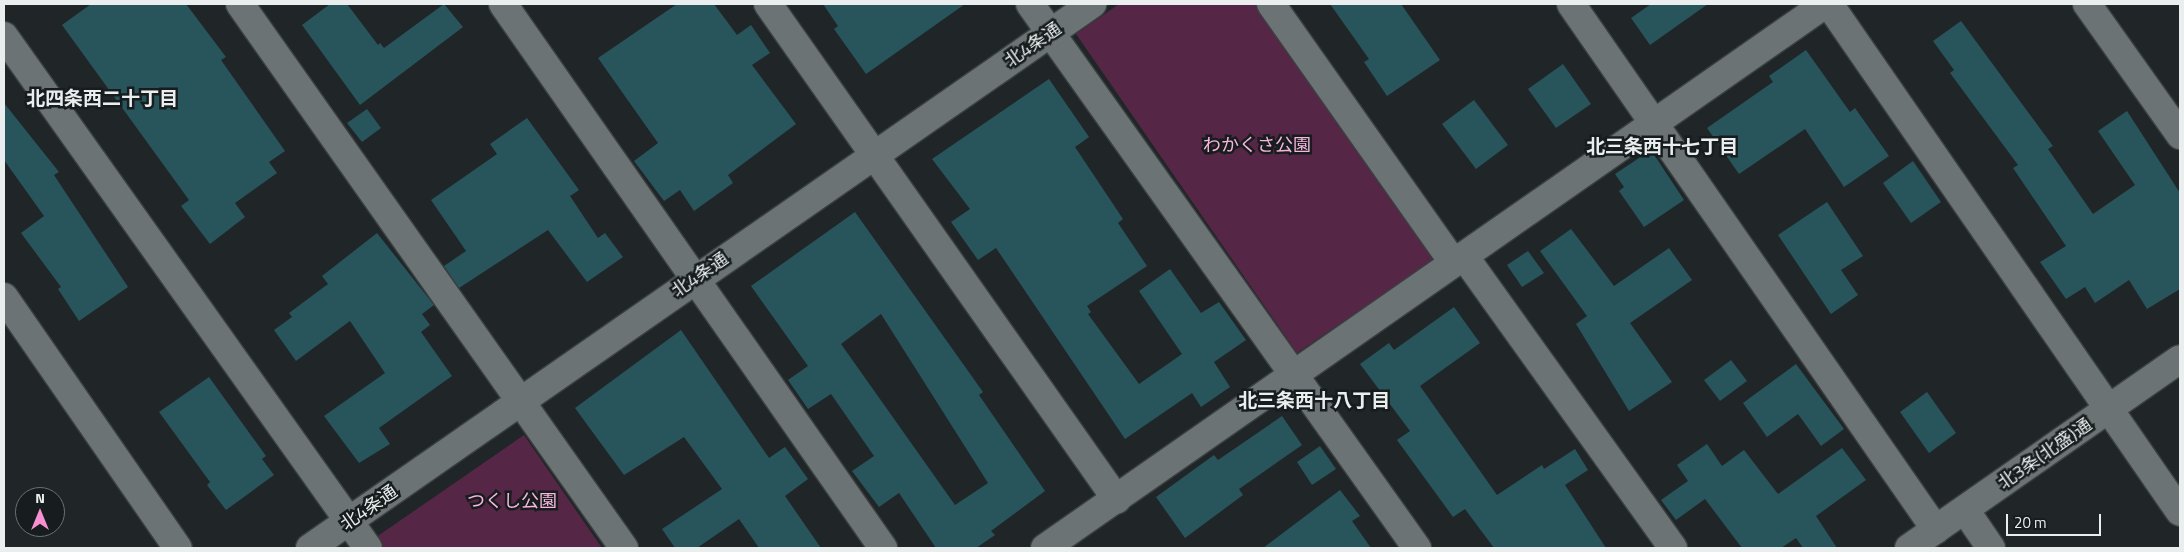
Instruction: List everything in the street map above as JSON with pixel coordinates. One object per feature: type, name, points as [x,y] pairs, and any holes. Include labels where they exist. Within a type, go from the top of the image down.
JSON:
[{"type":"street","points":[[240,4],[624,548]]},
{"type":"street","points":[[503,4],[883,548]]},
{"type":"street","points":[[768,4],[1117,500]]},
{"type":"street","points":[[1030,4],[1417,548]]},
{"type":"street","name":"北4条通","points":[[310,548],[694,279],[1092,4]]},
{"type":"street","points":[[1271,4],[1673,548]]},
{"type":"street","points":[[1571,4],[1936,530]]},
{"type":"street","points":[[1045,548],[1295,376],[1653,121],[1824,4]]},
{"type":"street","points":[[1829,4],[2180,512]]},
{"type":"street","points":[[2087,4],[2180,135]]},
{"type":"street","points":[[4,36],[368,548]]},
{"type":"street","points":[[4,297],[178,548]]},
{"type":"street","name":"北3条(北盛)通","points":[[1909,548],[2180,359]]},
{"type":"street","points":[[1965,510],[1991,548]]},
{"type":"green space","name":"わかくさ公園","points":[[1119,4],[1263,4],[1438,257],[1297,353],[1076,34]]},
{"type":"green space","name":"つくし公園","points":[[524,435],[602,548],[378,548],[372,540]]},
{"type":"building","points":[[91,4],[186,4],[226,57],[221,60],[285,151],[269,162],[277,173],[235,203],[245,217],[210,244],[181,206],[189,200],[62,25]]},
{"type":"building","points":[[330,4],[347,4],[378,45],[380,43],[384,48],[444,4],[463,27],[360,105],[302,25]]},
{"type":"building","points":[[677,4],[714,4],[737,35],[751,25],[770,53],[752,65],[796,124],[728,175],[733,183],[694,211],[680,190],[664,201],[634,161],[658,143],[598,58]]},
{"type":"building","points":[[823,4],[965,4],[866,74],[834,29],[838,26]]},
{"type":"building","points":[[1330,4],[1401,4],[1440,60],[1387,96],[1364,62],[1369,59]]},
{"type":"building","points":[[1651,4],[1708,4],[1650,45],[1631,18]]},
{"type":"building","points":[[1961,21],[2053,146],[2048,149],[2093,214],[2135,185],[2098,131],[2127,111],[2180,193],[2180,289],[2147,309],[2129,280],[2095,303],[2085,287],[2066,299],[2040,262],[2066,246],[2013,168],[2018,165],[1950,73],[1954,70],[1933,41]]},
{"type":"building","points":[[1806,50],[1850,112],[1855,108],[1889,156],[1844,187],[1805,129],[1739,174],[1707,128],[1773,82],[1769,76]]},
{"type":"building","points":[[1563,64],[1591,104],[1556,128],[1528,89]]},
{"type":"building","points":[[1049,79],[1089,137],[1075,147],[1123,219],[1118,223],[1147,266],[1087,306],[1091,312],[1088,314],[1139,384],[1182,354],[1139,291],[1170,269],[1201,313],[1219,302],[1246,340],[1214,362],[1230,387],[1201,407],[1192,393],[1125,439],[996,248],[978,260],[951,222],[970,209],[932,159]]},
{"type":"building","points":[[1474,100],[1508,145],[1476,169],[1442,124]]},
{"type":"building","points":[[4,103],[59,172],[54,175],[128,287],[79,321],[58,289],[61,287],[21,233],[44,216],[4,160]]},
{"type":"building","points":[[367,109],[381,128],[362,142],[347,123]]},
{"type":"building","points":[[527,118],[579,190],[570,196],[598,238],[605,233],[623,257],[587,282],[548,230],[459,288],[444,266],[466,251],[431,200],[497,154],[490,144]]},
{"type":"building","points":[[1651,150],[1684,200],[1644,227],[1619,191],[1624,187],[1615,174]]},
{"type":"building","points":[[1913,161],[1941,202],[1911,223],[1883,183]]},
{"type":"building","points":[[1827,202],[1863,256],[1841,270],[1858,295],[1831,314],[1778,235]]},
{"type":"building","points":[[855,212],[983,392],[979,395],[1045,491],[991,531],[995,535],[976,548],[936,548],[899,493],[879,507],[852,471],[874,456],[831,394],[808,409],[788,380],[808,366],[751,286]],"holes":[[[881,314],[988,483],[955,505],[841,344]]]},
{"type":"building","points":[[1571,229],[1614,286],[1669,248],[1692,280],[1630,323],[1672,382],[1629,411],[1576,324],[1587,316],[1540,251]]},
{"type":"building","points":[[377,233],[434,305],[422,314],[430,325],[421,332],[452,376],[379,428],[390,444],[359,463],[324,416],[385,373],[350,321],[296,361],[274,330],[292,317],[289,313],[328,284],[322,276]]},
{"type":"building","points":[[1528,251],[1544,273],[1522,287],[1507,265]]},
{"type":"building","points":[[1454,307],[1480,343],[1420,386],[1497,495],[1542,465],[1544,469],[1575,449],[1588,470],[1565,485],[1606,548],[1494,548],[1465,509],[1453,517],[1397,440],[1410,431],[1360,364],[1389,343],[1394,350]]},
{"type":"building","points":[[681,330],[769,458],[785,447],[808,479],[785,496],[821,548],[759,548],[739,519],[697,548],[675,548],[662,529],[722,489],[684,437],[624,475],[575,408]]},
{"type":"building","points":[[1731,360],[1747,381],[1720,401],[1704,380]]},
{"type":"building","points":[[1796,364],[1844,429],[1821,446],[1798,414],[1767,437],[1743,403]]},
{"type":"building","points":[[209,377],[266,456],[262,459],[274,475],[226,510],[207,485],[210,482],[159,412]]},
{"type":"building","points":[[1927,392],[1956,433],[1929,453],[1900,412]]},
{"type":"building","points":[[1282,416],[1302,445],[1239,489],[1243,495],[1185,538],[1156,497],[1214,455],[1218,460]]},
{"type":"building","points":[[1707,444],[1722,466],[1744,450],[1778,494],[1842,448],[1866,480],[1816,516],[1837,548],[1803,548],[1796,538],[1781,548],[1742,548],[1705,499],[1676,520],[1661,500],[1688,481],[1677,465]]},
{"type":"building","points":[[1320,446],[1336,469],[1312,485],[1297,462]]},
{"type":"building","points":[[1340,490],[1360,516],[1352,521],[1371,548],[1263,548]]},
{"type":"district","name":"北四条西二十丁目","points":[[102,98]]},
{"type":"district","name":"北三条西十七丁目","points":[[1662,146]]},
{"type":"district","name":"北三条西十八丁目","points":[[1314,400]]}]
